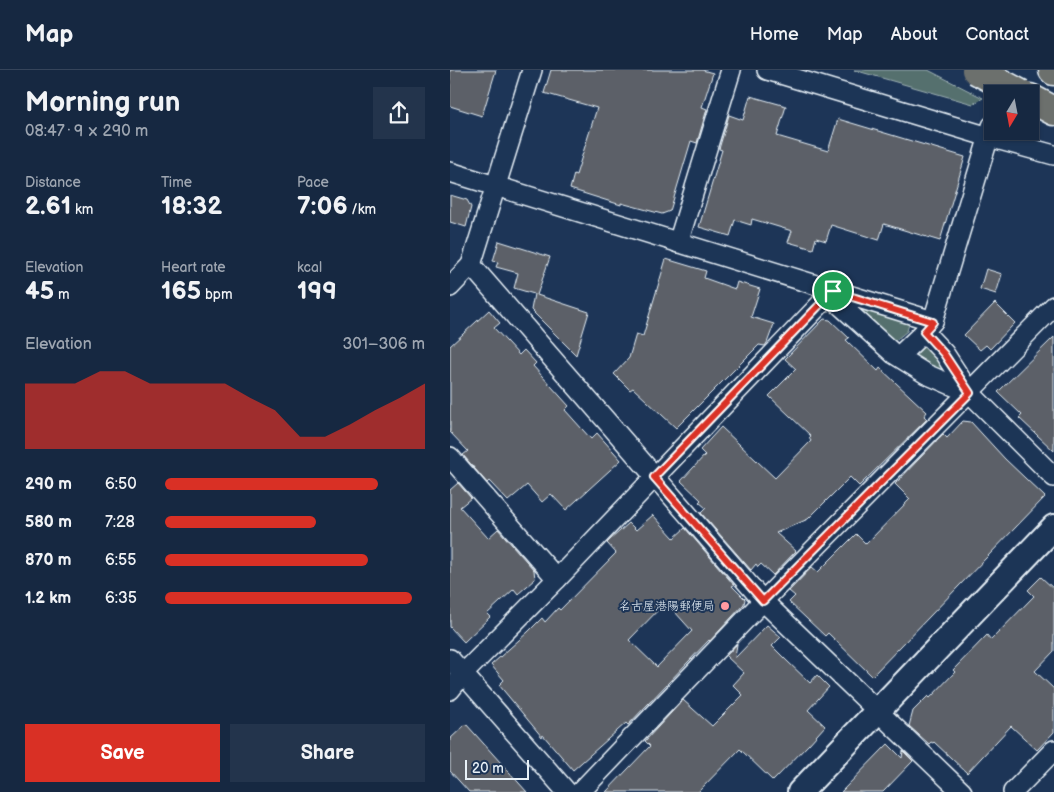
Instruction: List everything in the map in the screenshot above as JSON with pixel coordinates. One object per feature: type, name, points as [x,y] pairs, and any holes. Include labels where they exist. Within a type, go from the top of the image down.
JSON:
[{"type":"highway","points":[[976,70],[1004,85]]},
{"type":"highway","points":[[1039,103],[1054,111]]},
{"type":"street","points":[[450,287],[471,265],[532,70]]},
{"type":"street","points":[[678,243],[731,70]]},
{"type":"street","points":[[767,70],[984,130]]},
{"type":"street","points":[[1005,85],[1009,70]]},
{"type":"street","points":[[898,356],[929,327],[988,140]]},
{"type":"street","points":[[1013,140],[1054,155]]},
{"type":"street","points":[[450,172],[678,243],[929,327],[944,354],[970,393],[1054,476]]},
{"type":"street","points":[[471,265],[763,601],[962,792]]},
{"type":"street","points":[[831,293],[894,354],[926,374],[970,393]]},
{"type":"street","points":[[450,690],[831,293]]},
{"type":"street","points":[[580,792],[763,601],[1054,306]]},
{"type":"street","points":[[450,457],[558,579]]},
{"type":"street","points":[[800,792],[1054,526]]},
{"type":"street","points":[[450,659],[567,792]]},
{"type":"street","points":[[1013,792],[1054,750]]},
{"type":"green space","points":[[854,70],[928,70],[983,98],[973,104]]},
{"type":"green space","points":[[852,302],[906,320],[909,324],[907,331],[896,340],[890,339]]},
{"type":"green space","points":[[923,347],[931,347],[956,384],[915,360],[918,352]]},
{"type":"building","points":[[450,70],[496,70],[482,116],[450,106]]},
{"type":"building","points":[[551,70],[702,70],[713,73],[702,107],[707,109],[697,143],[691,141],[670,211],[662,214],[621,203],[621,205],[570,189],[597,108],[544,93]]},
{"type":"building","points":[[750,96],[786,106],[777,136],[828,151],[838,119],[965,157],[940,241],[884,224],[879,240],[831,225],[826,241],[816,238],[813,249],[788,242],[792,231],[752,219],[751,225],[735,220],[730,236],[699,227],[722,150],[719,149],[729,115],[743,120]]},
{"type":"building","points":[[450,195],[467,200],[471,207],[466,227],[450,222]]},
{"type":"building","points":[[499,241],[550,257],[537,295],[589,312],[576,355],[531,310],[534,294],[514,288],[518,273],[496,267],[498,262],[493,261]]},
{"type":"building","points":[[666,259],[706,271],[704,278],[735,289],[737,282],[760,289],[751,317],[774,324],[765,346],[759,345],[676,428],[633,388],[630,390],[614,374],[629,358],[636,334],[643,336]]},
{"type":"building","points":[[986,269],[1002,274],[996,294],[980,289]]},
{"type":"building","points":[[995,303],[1015,323],[990,349],[986,345],[980,350],[964,335]]},
{"type":"building","points":[[489,310],[500,323],[494,328],[519,355],[524,350],[536,363],[533,366],[569,406],[565,410],[591,439],[597,433],[621,460],[566,510],[551,494],[542,502],[527,485],[508,501],[489,481],[487,483],[463,455],[468,451],[450,432],[450,346]]},
{"type":"building","points":[[824,319],[830,320],[849,338],[846,340],[878,371],[880,368],[927,412],[924,416],[927,419],[859,486],[850,477],[808,519],[776,533],[796,551],[773,575],[761,564],[758,567],[756,564],[751,570],[701,513],[706,508],[699,502],[701,500],[681,481],[705,455],[700,450],[721,427],[775,478],[811,441],[809,438],[811,436],[769,396],[796,369],[785,359]]},
{"type":"building","points":[[1054,337],[1054,451],[1019,418],[1022,415],[998,392]]},
{"type":"building","points":[[963,421],[971,422],[1005,459],[1045,497],[872,676],[828,633],[825,636],[789,602],[795,596],[789,591],[812,567],[818,572],[856,534],[866,544],[910,499],[895,484],[943,434],[947,438]]},
{"type":"building","points":[[458,483],[471,498],[460,507],[488,538],[498,529],[534,570],[535,579],[518,594],[514,589],[487,614],[490,617],[464,642],[450,627],[450,490]]},
{"type":"building","points":[[653,515],[674,538],[685,528],[734,585],[732,586],[745,599],[744,604],[628,725],[626,723],[573,770],[543,735],[542,737],[499,685],[504,680],[491,665],[542,618],[545,622],[558,608],[560,610],[616,553],[607,543],[611,539],[629,523],[636,530]],"holes":[[[666,602],[692,631],[657,667],[629,640]]]},
{"type":"building","points":[[1041,577],[1054,589],[1054,651],[1035,671],[1054,689],[1054,732],[1037,750],[1011,726],[967,773],[934,742],[929,744],[909,726],[913,711],[928,696],[930,698],[955,672],[953,670],[987,635],[991,640],[1034,596],[1028,590]]},
{"type":"building","points":[[767,625],[781,637],[772,646],[810,683],[817,675],[829,687],[808,710],[825,726],[809,744],[773,781],[740,749],[698,792],[606,792],[650,746],[645,741],[683,700],[712,726],[743,695],[733,685],[744,673],[726,656],[737,644],[735,658]]},
{"type":"building","points":[[466,724],[527,792],[469,792],[450,771],[450,739]]},
{"type":"building","points":[[888,744],[902,758],[903,751],[913,761],[883,792],[841,792]]},
{"type":"place","name":"名古屋港陽郵便局","points":[[725,606]]},
{"type":"route","points":[[833,291],[933,322],[924,332],[944,354],[970,393],[763,601],[654,477],[833,291]]}]
